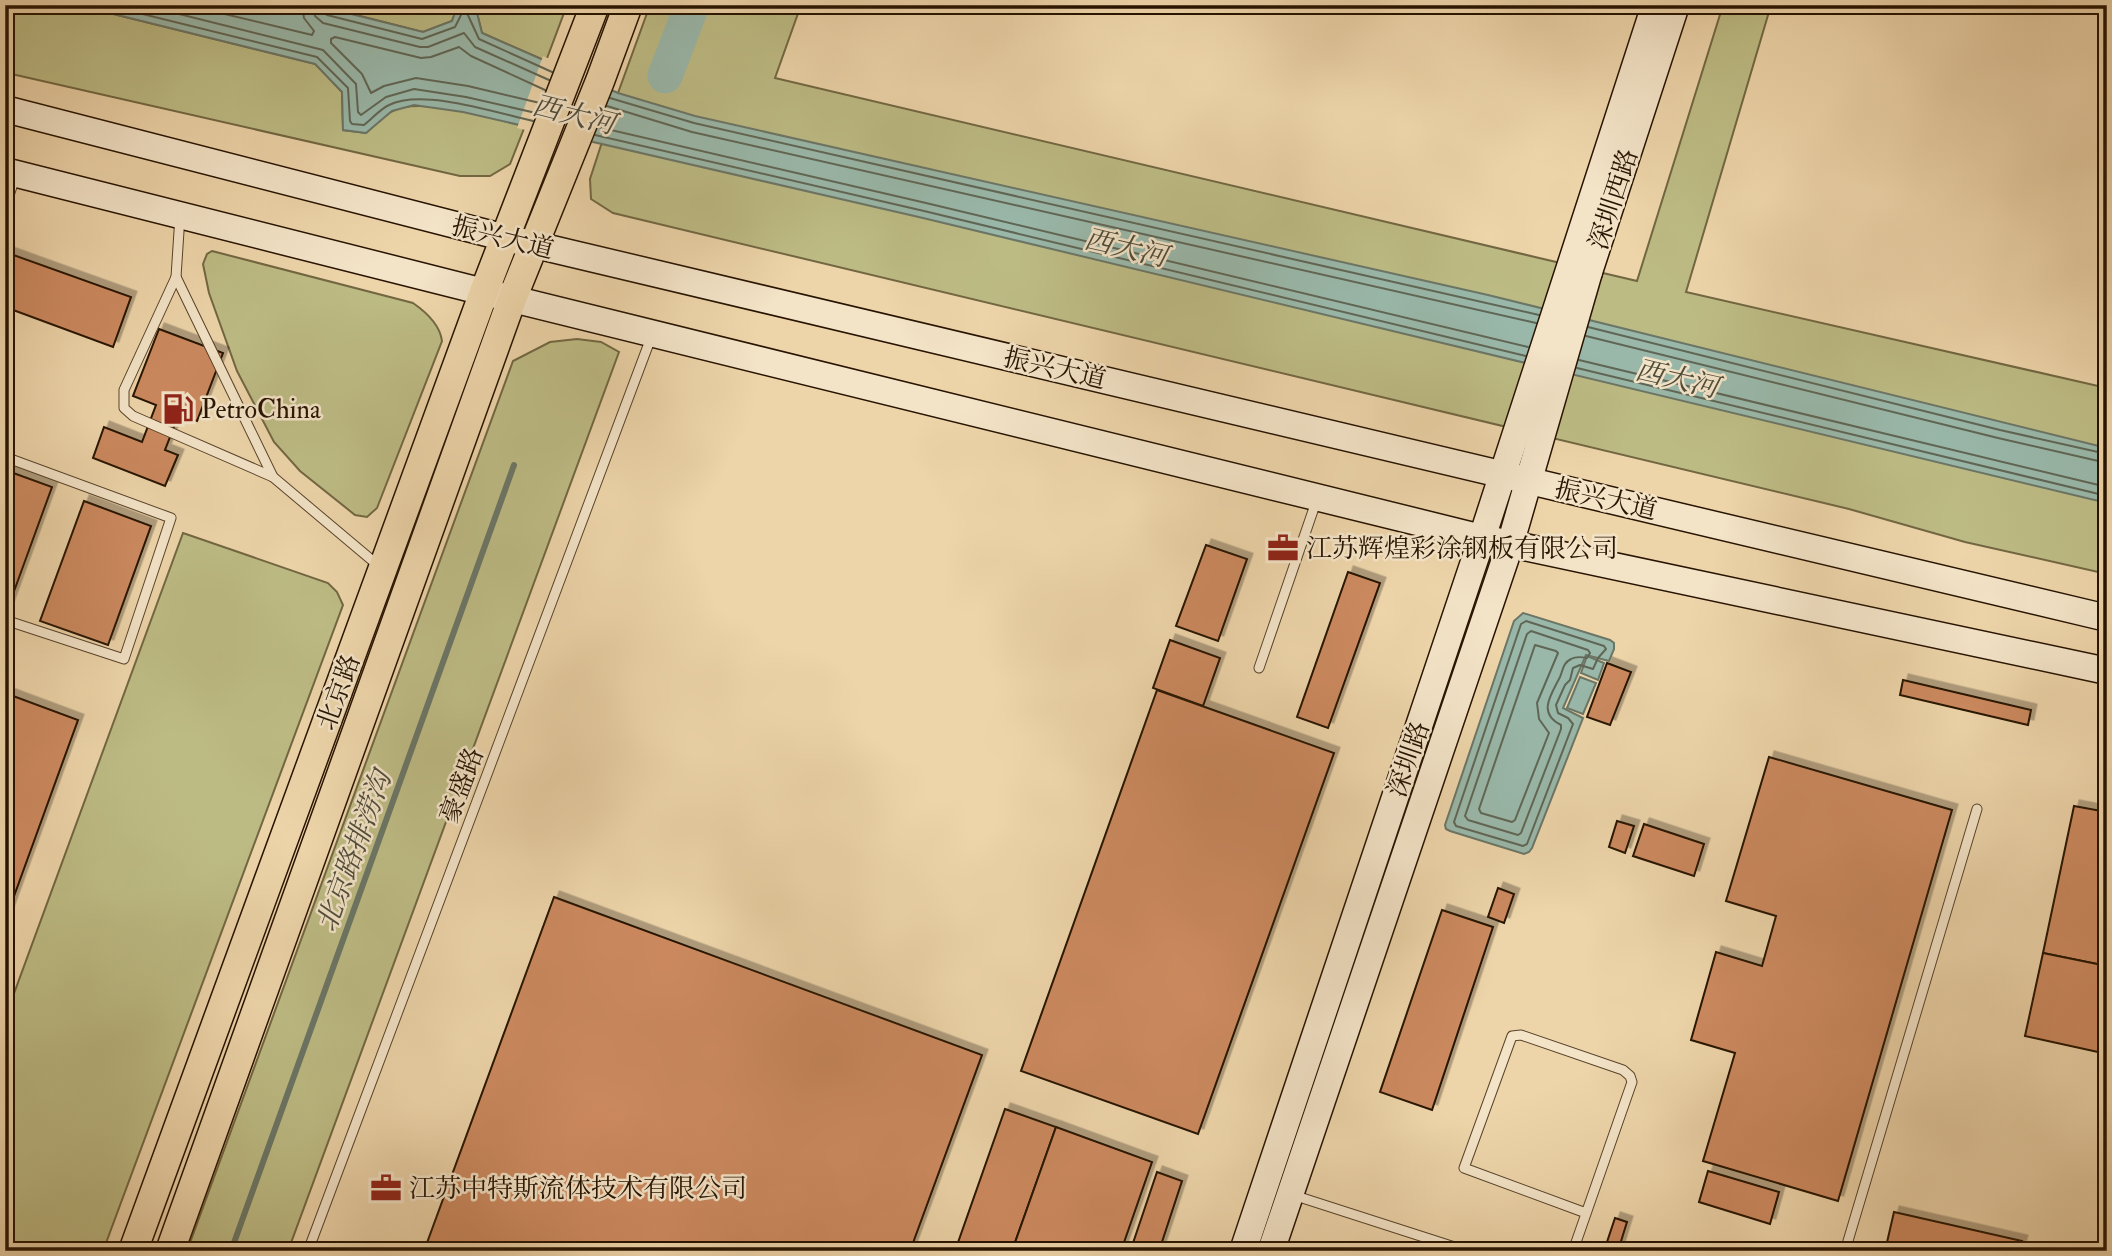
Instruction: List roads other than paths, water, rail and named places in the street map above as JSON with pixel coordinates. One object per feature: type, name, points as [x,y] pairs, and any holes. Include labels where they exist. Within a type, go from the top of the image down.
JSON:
[{"type":"main road","name":"北京路","points":[[133,1251],[484,292],[595,5]]},
{"type":"main road","name":"北京路","points":[[170,1251],[512,299],[628,5]]},
{"type":"main road","name":"深圳西路","points":[[1578,274],[1655,5]]},
{"type":"main road","name":"深圳西路","points":[[1578,274],[1676,5]]},
{"type":"main road","name":"振兴大道","points":[[5,108],[506,238],[2107,618]]},
{"type":"main road","points":[[11,172],[512,299],[1510,545],[2107,671]]},
{"type":"main road","name":"深圳路","points":[[1243,1251],[1502,473],[1533,419],[1578,274]]},
{"type":"main road","name":"深圳路","points":[[1271,1251],[1510,545],[1529,481],[1533,419]]},
{"type":"lane","points":[[5,207],[11,172]]},
{"type":"lane","points":[[180,215],[176,277],[124,390],[124,408],[133,416],[273,477],[382,569]]},
{"type":"lane","points":[[176,277],[273,477]]},
{"type":"lane","name":"豪盛路","points":[[308,1251],[652,333]]},
{"type":"lane","points":[[5,457],[171,518],[124,659],[5,620]]},
{"type":"lane","points":[[1259,668],[1318,497]]},
{"type":"lane","points":[[1845,1251],[1978,809]]},
{"type":"lane","points":[[1573,1251],[1632,1082],[1623,1070],[1521,1035],[1513,1036],[1464,1168],[1586,1213]]},
{"type":"lane","points":[[1265,1185],[1467,1251]]},
{"type":"water","name":"西大河","points":[[77,5],[315,5],[423,32],[452,21],[458,5],[475,5],[482,33],[618,93],[695,116],[1488,295],[2107,448],[2107,503],[923,218],[463,112],[414,105],[392,111],[366,133],[343,130],[342,92],[315,64]]},
{"type":"water","points":[[1523,613],[1614,643],[1609,661],[1586,655],[1563,708],[1583,718],[1532,848],[1524,854],[1450,831],[1445,825],[1514,621]]},
{"type":"water","points":[[1587,656],[1604,663],[1598,680],[1581,673]]},
{"type":"water","points":[[1580,677],[1596,683],[1583,714],[1567,708]]},
{"type":"waterway","points":[[665,76],[692,5]]},
{"type":"waterway","name":"北京路排涝沟","points":[[231,1251],[514,465]]},
{"type":"place","name":"PetroChina","points":[[178,409]]},
{"type":"place","name":"江苏辉煌彩涂钢板有限公司","points":[[1283,548]]},
{"type":"place","name":"江苏中特斯流体技术有限公司","points":[[386,1188]]}]
